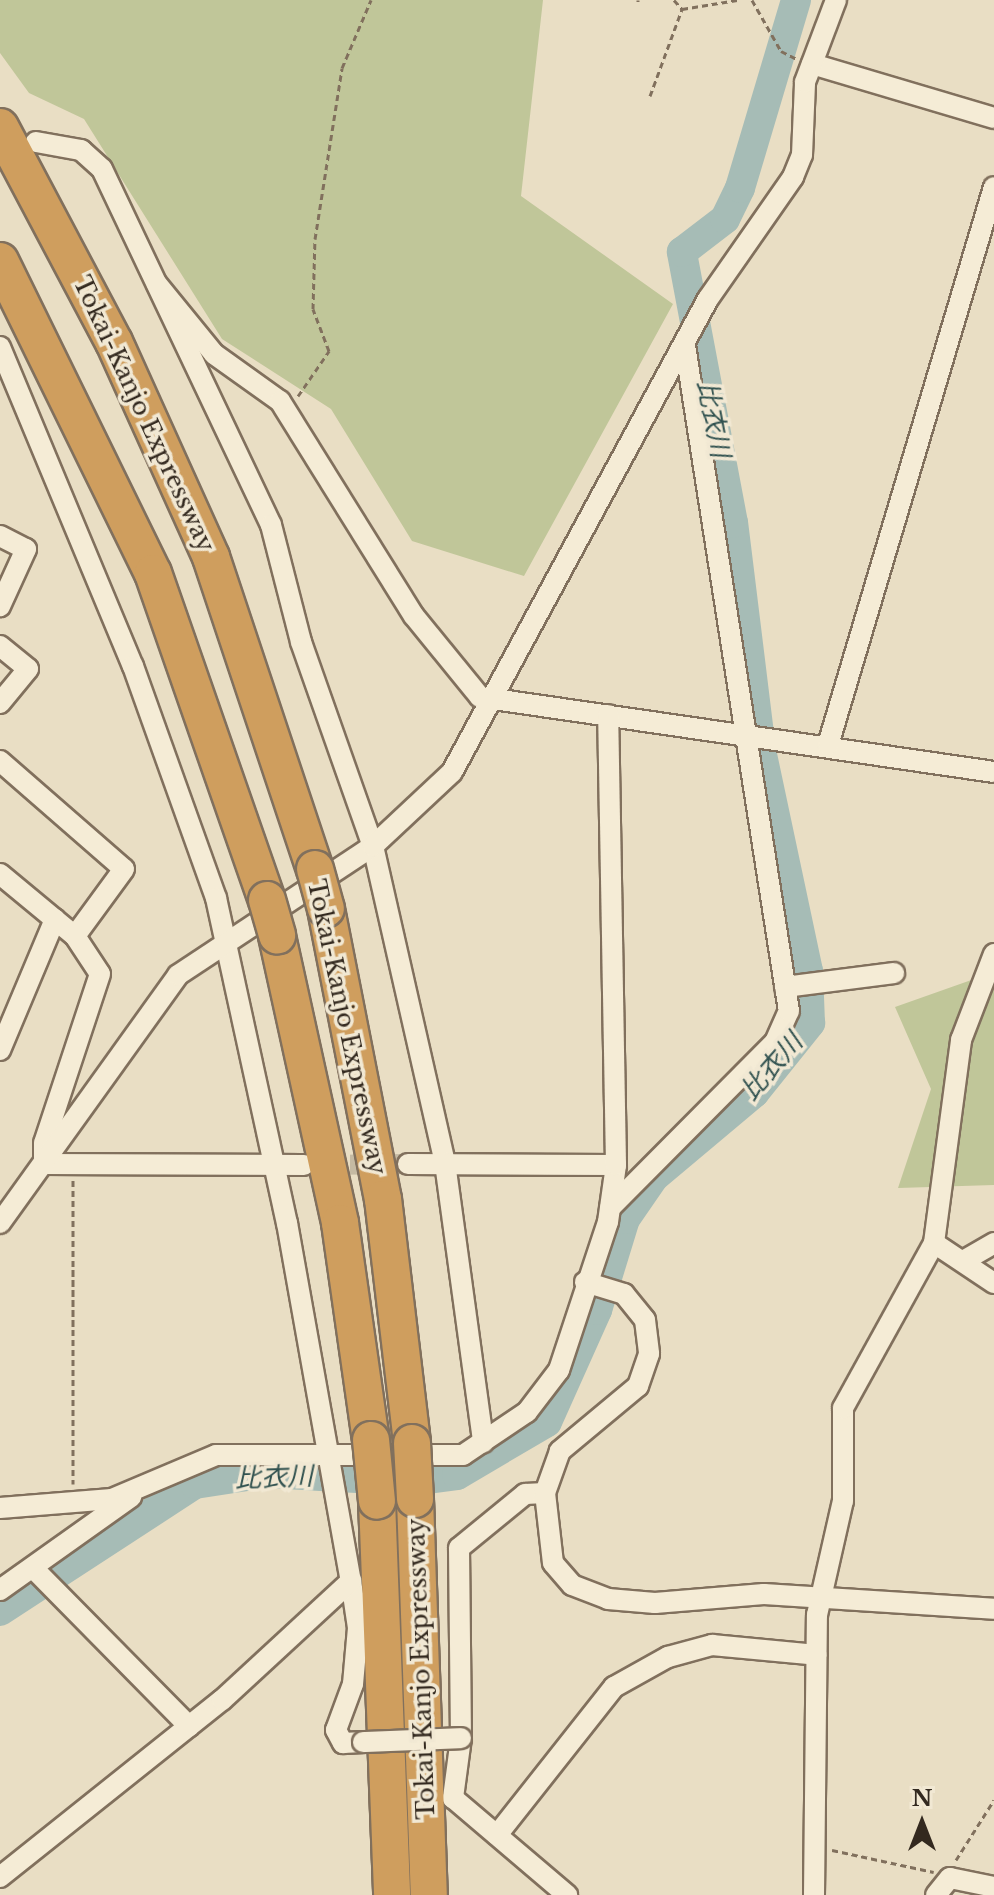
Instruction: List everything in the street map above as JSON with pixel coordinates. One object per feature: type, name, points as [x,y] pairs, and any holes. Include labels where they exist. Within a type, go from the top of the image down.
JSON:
[{"type":"highway","name":"Tokai-Kanjo Expressway","points":[[0,127],[114,342],[211,557],[326,909],[383,1199],[412,1443],[429,1895]]},
{"type":"highway","name":"Tokai-Kanjo Expressway","points":[[0,261],[153,573],[277,936],[340,1223],[371,1440],[377,1501],[392,1895]]},
{"type":"street","points":[[0,1223],[178,975],[373,846],[452,772],[735,252],[793,177],[812,64],[836,0]]},
{"type":"street","points":[[812,64],[994,118]]},
{"type":"street","points":[[36,142],[81,150],[102,169],[151,283],[271,525],[301,642],[373,846],[445,1163],[483,1442]]},
{"type":"street","points":[[828,745],[994,187]]},
{"type":"street","points":[[151,283],[166,287],[214,354],[270,390],[414,616],[461,680],[490,701],[828,745],[994,772]]},
{"type":"street","points":[[610,1208],[775,1042],[789,1011],[741,733],[685,345]]},
{"type":"street","points":[[0,347],[183,798],[224,943],[275,1166],[358,1628],[353,1684],[336,1730],[343,1743],[461,1738]]},
{"type":"street","points":[[0,536],[26,549],[0,606]]},
{"type":"street","points":[[0,646],[28,669],[0,703]]},
{"type":"street","points":[[0,1590],[34,1569],[137,1492],[216,1455],[463,1455],[527,1412],[559,1370],[610,1208],[616,1165],[608,715]]},
{"type":"street","points":[[0,761],[124,869],[75,936]]},
{"type":"street","points":[[0,874],[75,936],[100,974],[44,1143],[44,1164]]},
{"type":"street","points":[[0,1050],[55,919]]},
{"type":"street","points":[[814,1895],[817,1655],[821,1595],[843,1501],[843,1408],[934,1243],[961,1040],[994,954]]},
{"type":"street","points":[[785,987],[894,973]]},
{"type":"street","points":[[44,1164],[304,1165]]},
{"type":"street","points":[[408,1164],[616,1165]]},
{"type":"street","points":[[934,1243],[965,1260],[994,1283]]},
{"type":"street","points":[[965,1260],[994,1243]]},
{"type":"street","points":[[585,1282],[624,1294],[645,1320],[649,1354],[638,1386],[560,1451],[545,1493],[553,1563],[587,1594],[655,1603],[821,1595],[994,1609]]},
{"type":"street","points":[[0,1508],[73,1502],[137,1492]]},
{"type":"street","points":[[545,1493],[525,1494],[459,1548],[461,1738],[453,1798],[567,1895]]},
{"type":"street","points":[[34,1569],[54,1596],[189,1726]]},
{"type":"street","points":[[0,1877],[189,1726],[351,1581]]},
{"type":"street","points":[[497,1835],[614,1687],[712,1645],[817,1655]]},
{"type":"street","points":[[936,1895],[950,1878],[994,1887]]},
{"type":"path","points":[[293,423],[297,399],[329,351],[313,309],[315,239],[342,68],[371,0]]},
{"type":"path","points":[[674,0],[682,9]]},
{"type":"path","points":[[682,9],[737,0]]},
{"type":"path","points":[[752,0],[781,51],[812,64]]},
{"type":"path","points":[[650,96],[682,9]]},
{"type":"path","points":[[73,1164],[73,1502]]},
{"type":"path","points":[[815,1849],[886,1856],[950,1878],[994,1800]]},
{"type":"green space","points":[[0,0],[543,0],[521,196],[673,304],[524,576],[412,541],[331,409],[222,339],[84,119],[29,93],[0,53]]},
{"type":"green space","points":[[994,972],[994,1185],[898,1188],[931,1089],[895,1007]]},
{"type":"waterway","name":"比衣川","points":[[0,1611],[195,1484],[267,1473],[411,1481],[457,1475],[547,1422],[597,1310],[625,1219],[654,1177],[754,1093],[810,1023],[808,971],[761,750],[733,523],[682,252],[725,219],[740,188],[796,0]]},
{"type":"tunnel","points":[[320,1165],[408,1164]]}]
